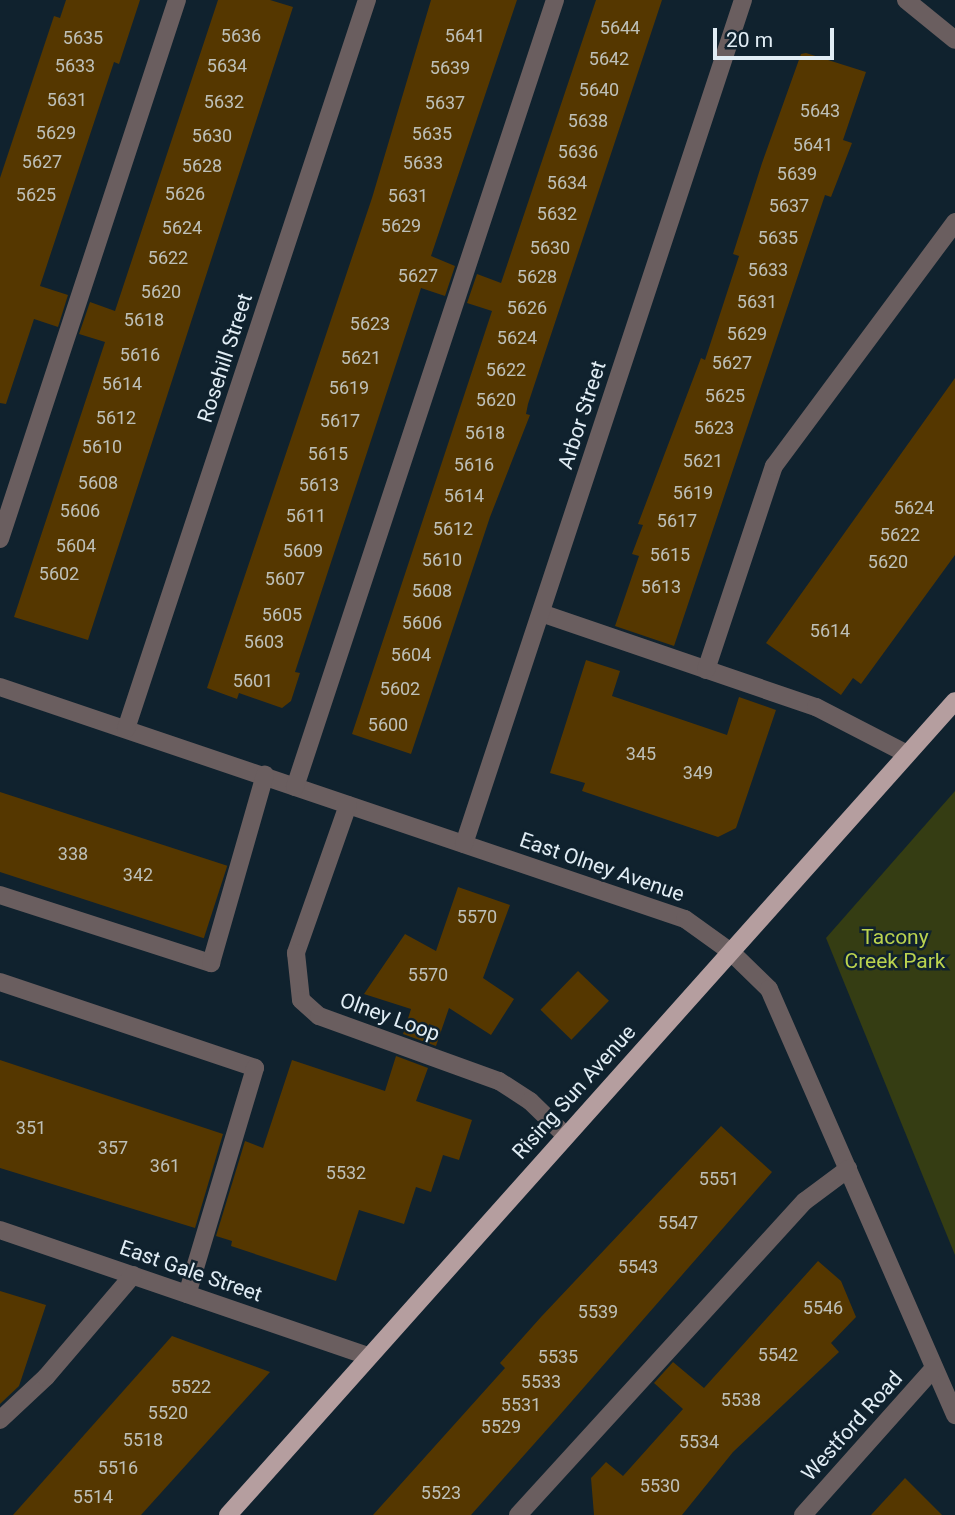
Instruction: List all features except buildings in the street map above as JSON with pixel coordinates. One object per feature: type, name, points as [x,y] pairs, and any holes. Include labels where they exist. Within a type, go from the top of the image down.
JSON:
[{"type":"main road","name":"Rising Sun Avenue","points":[[228,1515],[367,1356],[955,701]]},
{"type":"street","points":[[0,539],[177,0]]},
{"type":"street","name":"Rosehill Street","points":[[126,729],[367,0]]},
{"type":"street","points":[[295,787],[555,0]]},
{"type":"street","name":"Arbor Street","points":[[464,844],[743,0]]},
{"type":"street","points":[[906,0],[955,40]]},
{"type":"street","points":[[706,670],[774,466],[955,222]]},
{"type":"street","points":[[541,613],[816,707],[908,754]]},
{"type":"street","name":"East Olney Avenue","points":[[0,687],[685,919],[731,952],[769,989],[955,1415]]},
{"type":"street","points":[[0,895],[211,963],[265,775]]},
{"type":"street","name":"Olney Loop","points":[[348,805],[296,953],[301,1000],[319,1016],[499,1081],[530,1101],[566,1136]]},
{"type":"street","points":[[0,982],[255,1068],[187,1294]]},
{"type":"street","points":[[517,1515],[805,1201],[849,1169]]},
{"type":"street","name":"East Gale Street","points":[[0,1230],[367,1356]]},
{"type":"street","points":[[0,1420],[46,1377],[133,1275]]},
{"type":"street","name":"Westford Road","points":[[803,1515],[934,1368]]},
{"type":"green space","name":"Tacony Creek Park","points":[[955,791],[955,1255],[826,938]]}]
